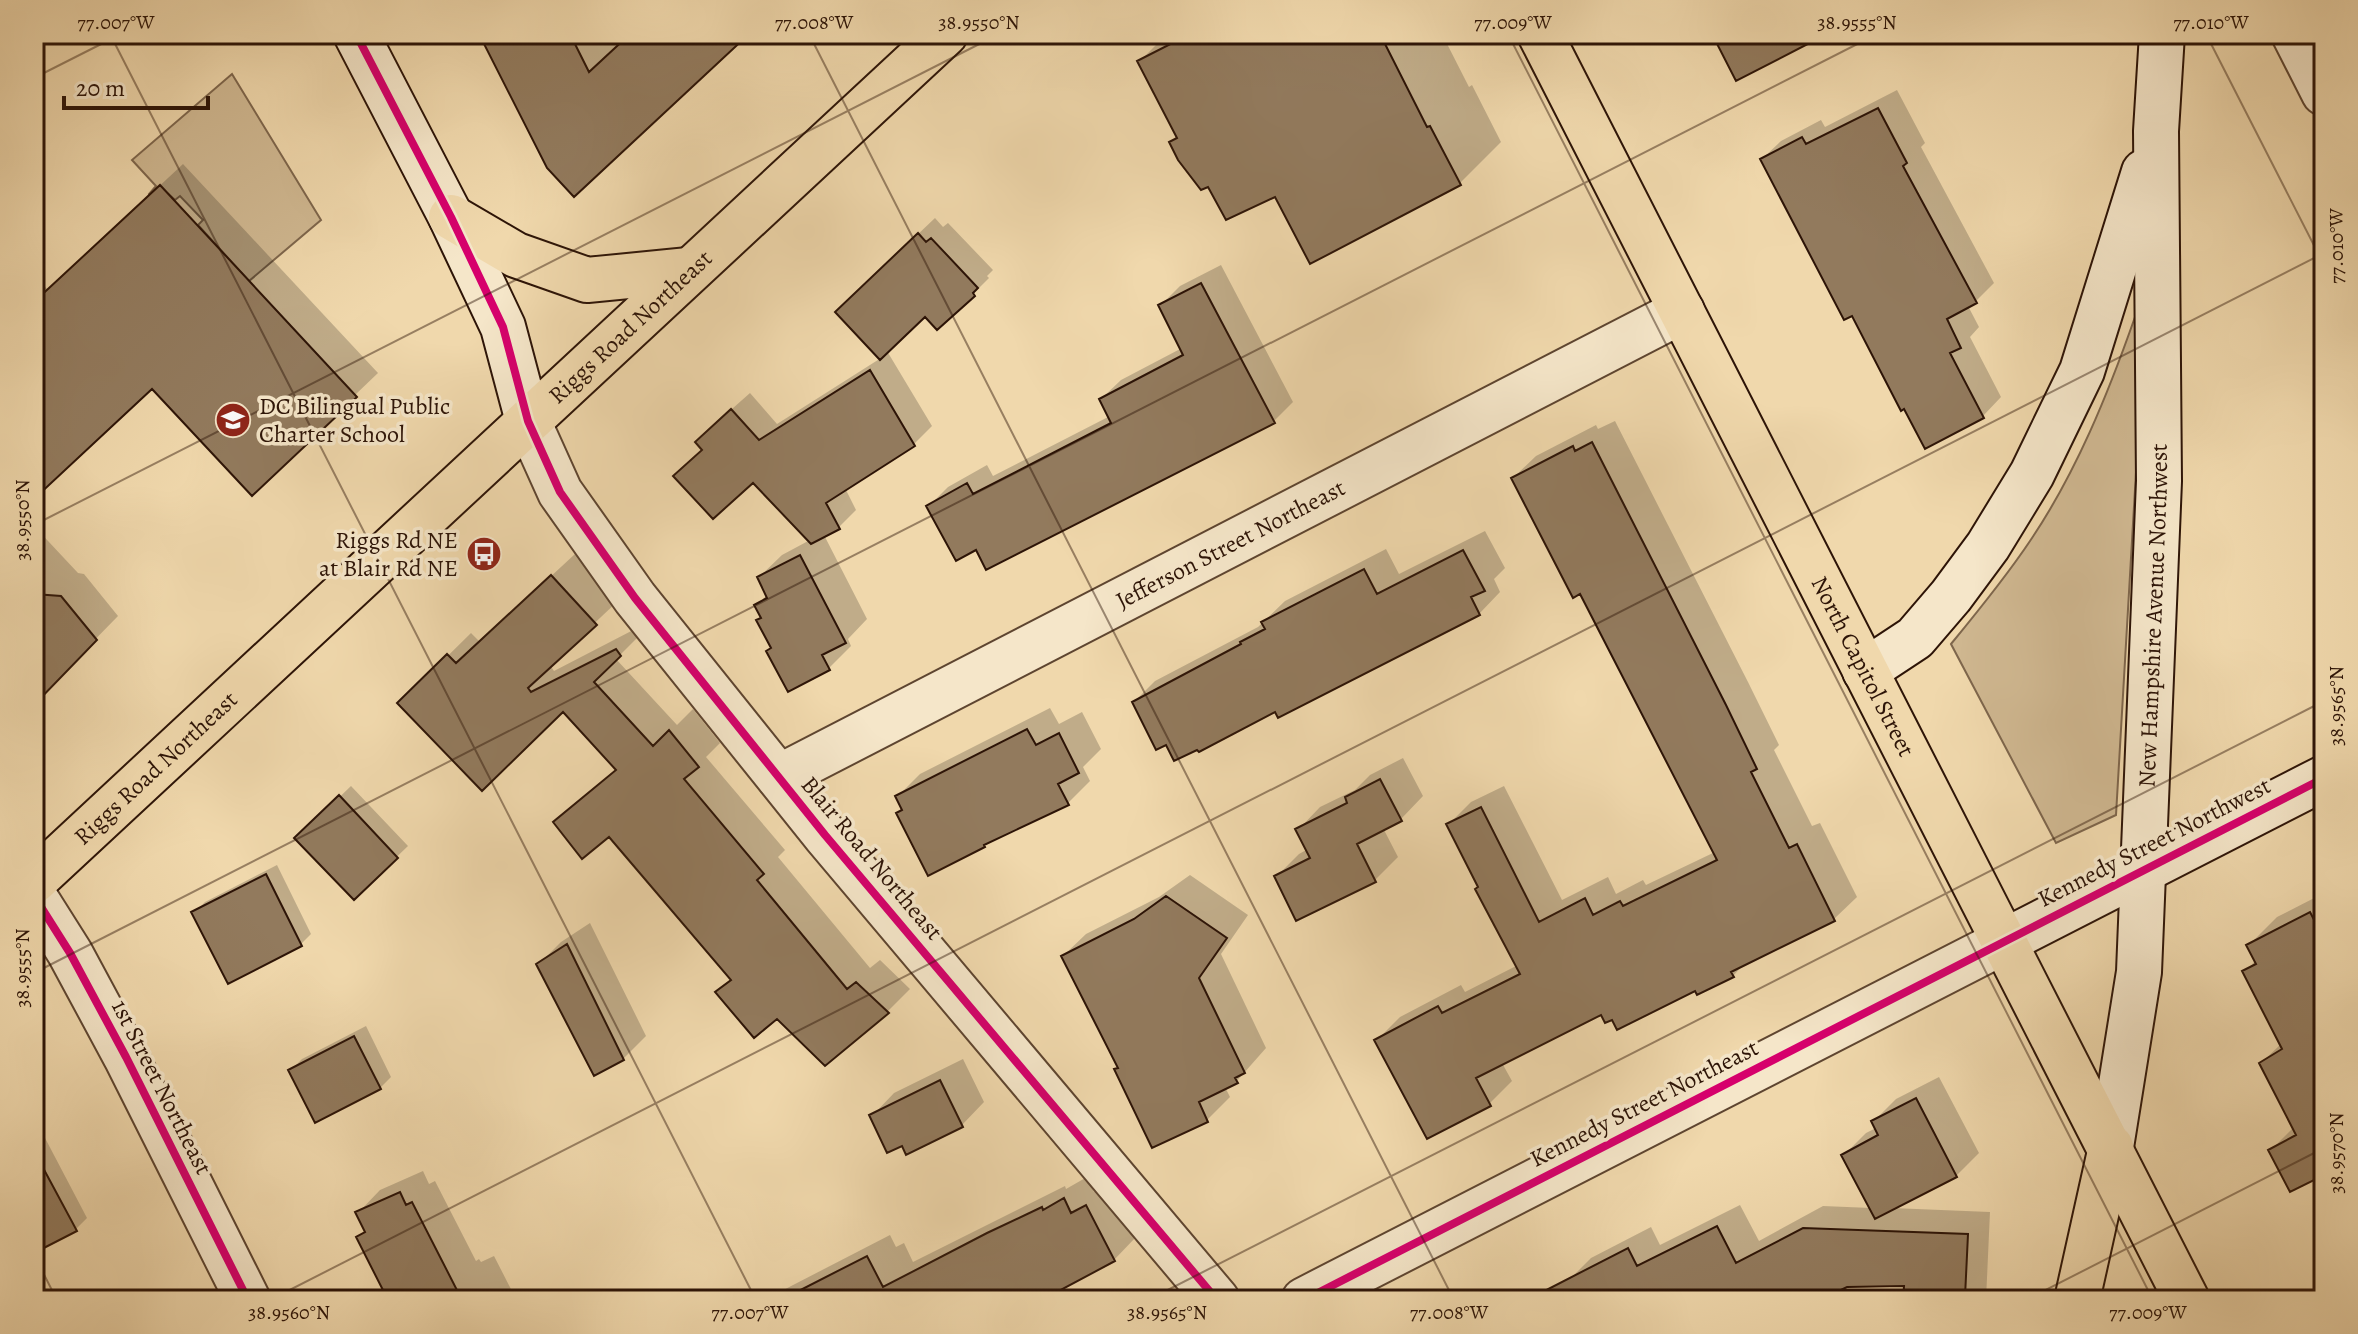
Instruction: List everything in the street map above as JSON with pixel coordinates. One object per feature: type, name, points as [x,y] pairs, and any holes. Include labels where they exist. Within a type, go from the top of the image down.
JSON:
[{"type":"main road","name":"Riggs Road Northeast","points":[[34,881],[945,34]]},
{"type":"main road","name":"North Capitol Street","points":[[1540,34],[2187,1300]]},
{"type":"main road","points":[[451,217],[516,255],[587,280],[689,270]]},
{"type":"main road","points":[[2077,1300],[2111,1147]]},
{"type":"street","name":"Blair Road Northeast","points":[[356,34],[451,217],[503,327],[528,421],[560,492],[635,598],[779,777],[1217,1300]]},
{"type":"street","name":"New Hampshire Avenue Northwest","points":[[2111,1147],[2139,972],[2159,481],[2156,131],[2162,34]]},
{"type":"street","points":[[2294,34],[2324,93]]},
{"type":"street","name":"New Hampshire Avenue Northwest","points":[[1865,671],[1915,638],[1951,596],[1988,546],[2032,474],[2082,371],[2156,131]]},
{"type":"street","name":"Jefferson Street Northeast","points":[[779,777],[1682,311]]},
{"type":"street","name":"Kennedy Street Northwest","points":[[2003,942],[2324,778]]},
{"type":"street","name":"1st Street Northeast","points":[[34,896],[70,953],[126,1057],[248,1300]]},
{"type":"street","name":"Kennedy Street Northeast","points":[[1304,1300],[2003,942]]},
{"type":"shaded area","points":[[232,74],[321,220],[249,281],[198,225],[203,220],[180,196],[175,200],[164,190],[153,200],[149,194],[156,186],[132,160]]},
{"type":"shaded area","points":[[2139,314],[2145,318],[2116,815],[2056,843],[1951,644],[1992,593],[2047,515],[2090,432],[2135,317]]},
{"type":"building","points":[[479,34],[570,34],[589,72],[630,34],[749,34],[574,197],[547,168]]},
{"type":"building","points":[[1190,34],[1380,34],[1427,127],[1430,126],[1461,185],[1310,264],[1275,197],[1226,220],[1208,187],[1201,190],[1178,160],[1169,142],[1177,138],[1137,61]]},
{"type":"building","points":[[1712,34],[1827,34],[1736,81]]},
{"type":"building","points":[[1878,108],[1907,163],[1903,166],[1977,303],[1947,319],[1961,348],[1950,353],[1984,418],[1925,449],[1904,409],[1901,411],[1852,316],[1844,320],[1760,159],[1802,137],[1806,144]]},
{"type":"building","points":[[160,185],[357,397],[252,496],[152,389],[34,499],[34,302]]},
{"type":"building","points":[[918,233],[926,242],[931,238],[978,288],[973,293],[975,296],[937,330],[925,317],[880,360],[835,312]]},
{"type":"building","points":[[1201,283],[1275,423],[986,570],[976,550],[956,561],[926,506],[967,483],[973,494],[1111,423],[1099,399],[1183,355],[1158,305]]},
{"type":"building","points":[[870,370],[915,446],[826,503],[840,529],[811,544],[753,483],[713,519],[673,476],[702,450],[695,442],[731,409],[759,440]]},
{"type":"building","points":[[1592,442],[1726,705],[1757,769],[1751,772],[1789,848],[1797,844],[1835,921],[1731,972],[1734,977],[1697,995],[1695,991],[1617,1030],[1612,1020],[1605,1023],[1601,1015],[1476,1078],[1491,1106],[1427,1139],[1374,1040],[1438,1006],[1442,1013],[1520,974],[1475,889],[1478,887],[1446,824],[1481,807],[1539,922],[1585,898],[1593,915],[1620,901],[1623,906],[1717,860],[1580,594],[1573,598],[1511,478],[1573,446],[1575,451]]},
{"type":"building","points":[[1463,550],[1485,591],[1471,597],[1480,615],[1278,718],[1275,712],[1199,752],[1197,750],[1174,761],[1166,745],[1156,750],[1132,702],[1241,644],[1265,629],[1261,622],[1364,569],[1377,594]]},
{"type":"building","points":[[800,555],[846,643],[822,655],[830,670],[788,692],[766,651],[771,648],[756,620],[761,618],[754,605],[767,598],[757,577]]},
{"type":"building","points":[[551,575],[597,625],[528,688],[531,692],[616,649],[621,656],[594,682],[653,746],[669,730],[699,767],[684,779],[764,874],[757,880],[847,989],[856,982],[889,1013],[825,1066],[777,1019],[754,1038],[715,992],[731,980],[609,837],[582,859],[553,822],[616,770],[563,712],[482,791],[397,703],[447,654],[456,663]]},
{"type":"building","points":[[34,594],[61,596],[97,640],[34,705]]},
{"type":"building","points":[[1027,729],[1036,745],[1059,733],[1079,773],[1058,784],[1069,805],[984,845],[928,876],[896,813],[902,810],[895,796]]},
{"type":"building","points":[[1380,779],[1402,821],[1357,844],[1376,882],[1296,921],[1274,876],[1310,858],[1295,829],[1347,803],[1345,797]]},
{"type":"building","points":[[339,795],[398,858],[354,900],[294,838]]},
{"type":"building","points":[[266,874],[302,946],[228,984],[191,912]]},
{"type":"building","points":[[1166,896],[1227,938],[1199,978],[1245,1073],[1235,1078],[1238,1083],[1199,1102],[1208,1122],[1152,1148],[1114,1069],[1118,1068],[1061,956],[1134,919]]},
{"type":"building","points":[[2310,912],[2324,939],[2324,1191],[2318,1178],[2290,1192],[2268,1150],[2296,1135],[2259,1063],[2282,1049],[2242,971],[2256,964],[2246,945]]},
{"type":"building","points":[[567,944],[624,1060],[594,1076],[536,964]]},
{"type":"building","points":[[354,1036],[381,1089],[315,1123],[288,1070]]},
{"type":"building","points":[[940,1080],[963,1127],[906,1155],[902,1146],[887,1153],[869,1115]]},
{"type":"building","points":[[1916,1098],[1957,1177],[1875,1219],[1841,1155],[1878,1135],[1871,1121]]},
{"type":"building","points":[[34,1151],[77,1231],[34,1253]]},
{"type":"building","points":[[400,1192],[406,1205],[412,1202],[462,1300],[388,1300],[356,1237],[365,1232],[355,1212]]},
{"type":"building","points":[[1064,1198],[1071,1213],[1086,1205],[1115,1261],[1042,1300],[781,1300],[867,1256],[883,1287],[987,1233]]},
{"type":"building","points":[[1717,1226],[1736,1263],[1803,1228],[1968,1234],[1965,1300],[1903,1300],[1904,1286],[1847,1287],[1820,1300],[1527,1300],[1628,1248],[1637,1266]]},
{"type":"cycle path","points":[[356,34],[451,217],[503,327],[528,421],[560,492],[635,598],[825,835],[1217,1300]]},
{"type":"cycle path","points":[[1304,1300],[2324,778]]},
{"type":"cycle path","points":[[34,896],[70,953],[126,1057],[248,1300]]},
{"type":"place","name":"DC Bilingual Public Charter School","points":[[233,420]]},
{"type":"place","name":"Riggs Rd NE at Blair Rd NE","points":[[484,554]]}]
